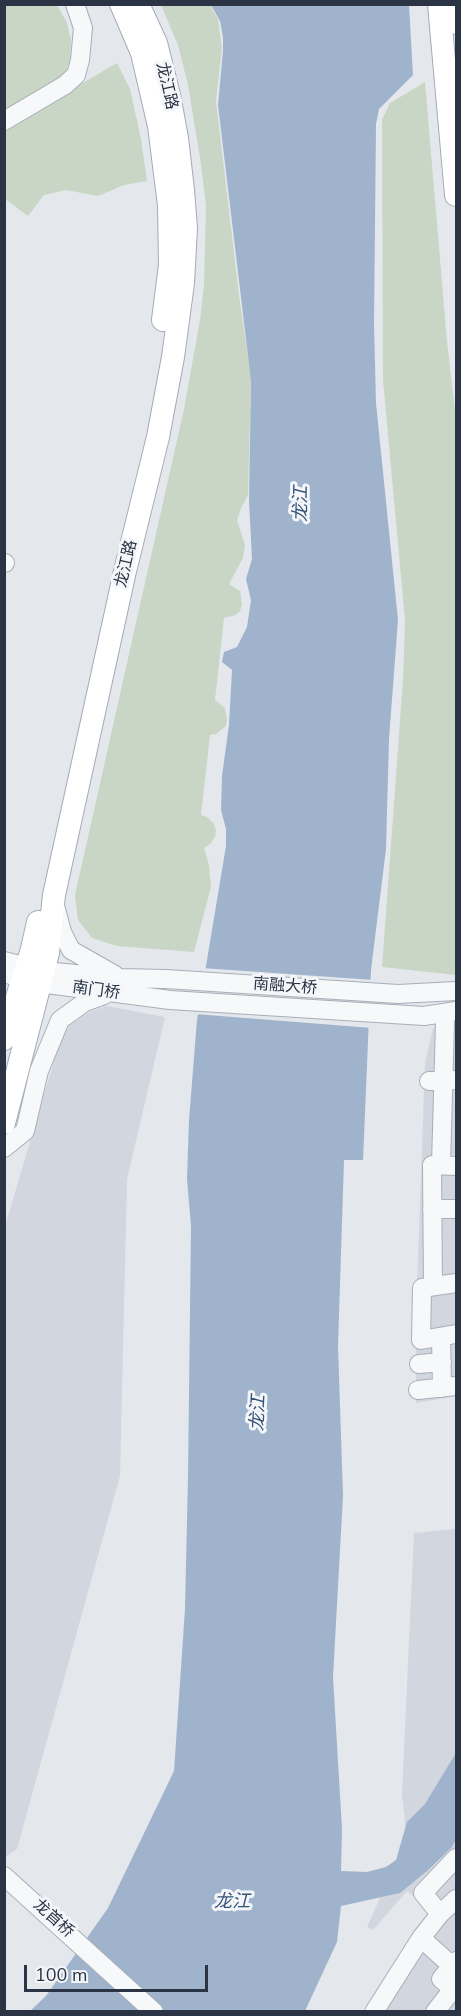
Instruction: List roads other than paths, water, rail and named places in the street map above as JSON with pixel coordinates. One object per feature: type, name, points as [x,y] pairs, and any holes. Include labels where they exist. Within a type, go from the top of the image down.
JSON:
[{"type":"main road","name":"龙江路","points":[[4,1123],[32,949],[110,567],[151,398],[170,265],[169,205],[159,126],[142,53],[121,4]]},
{"type":"main road","name":"龙江路","points":[[4,1039],[27,974],[48,953],[54,895],[174,357],[183,283],[186,228],[183,190],[169,95],[156,43],[138,4]]},
{"type":"main road","points":[[439,4],[456,195]]},
{"type":"main road","points":[[455,4],[456,23]]},
{"type":"street","points":[[4,121],[65,85],[76,75],[83,28],[75,4]]},
{"type":"street","points":[[54,895],[62,932],[72,950],[120,978]]},
{"type":"street","points":[[4,961],[27,974]]},
{"type":"street","name":"南门桥","points":[[27,974],[171,979]]},
{"type":"street","name":"南门桥","points":[[27,974],[109,993],[170,1000]]},
{"type":"street","name":"南融大桥","points":[[171,979],[398,994],[456,991]]},
{"type":"street","points":[[4,1148],[25,1131],[39,1071],[60,1020],[85,1002],[109,993]]},
{"type":"street","name":"南融大桥","points":[[170,1000],[451,1017]]},
{"type":"street","points":[[433,1286],[432,1165],[449,1165],[443,1081],[451,1017]]},
{"type":"street","points":[[432,1209],[456,1209]]},
{"type":"street","points":[[418,1390],[449,1387],[442,1362],[449,1335],[421,1340],[422,1288],[456,1283]]},
{"type":"street","points":[[419,1364],[442,1362]]},
{"type":"street","points":[[440,1914],[423,1893],[456,1858]]},
{"type":"street","name":"龙首桥","points":[[4,1876],[154,2012]]},
{"type":"street","name":"龙首桥","points":[[4,1886],[143,2012]]},
{"type":"street","points":[[374,2012],[421,1938],[440,1914],[456,1899]]},
{"type":"street","points":[[421,1938],[454,1963],[441,1979],[455,1987],[435,2012]]},
{"type":"water","name":"龙江","points":[[211,5],[409,5],[413,75],[379,109],[376,124],[374,324],[376,403],[398,620],[389,739],[386,849],[371,970],[363,1160],[344,1160],[338,1346],[343,1496],[333,1677],[342,1829],[341,1871],[367,1872],[386,1867],[396,1860],[407,1822],[425,1804],[456,1753],[456,1839],[452,1847],[400,1893],[341,1906],[337,1942],[305,2011],[29,2012],[46,1996],[108,1908],[174,1771],[185,1609],[191,1226],[187,1179],[189,1120],[197,1020],[226,846],[226,829],[221,810],[222,776],[229,725],[232,670],[222,662],[224,652],[237,647],[247,627],[251,600],[246,579],[252,559],[249,500],[251,381],[218,105],[223,37],[220,21]]}]
